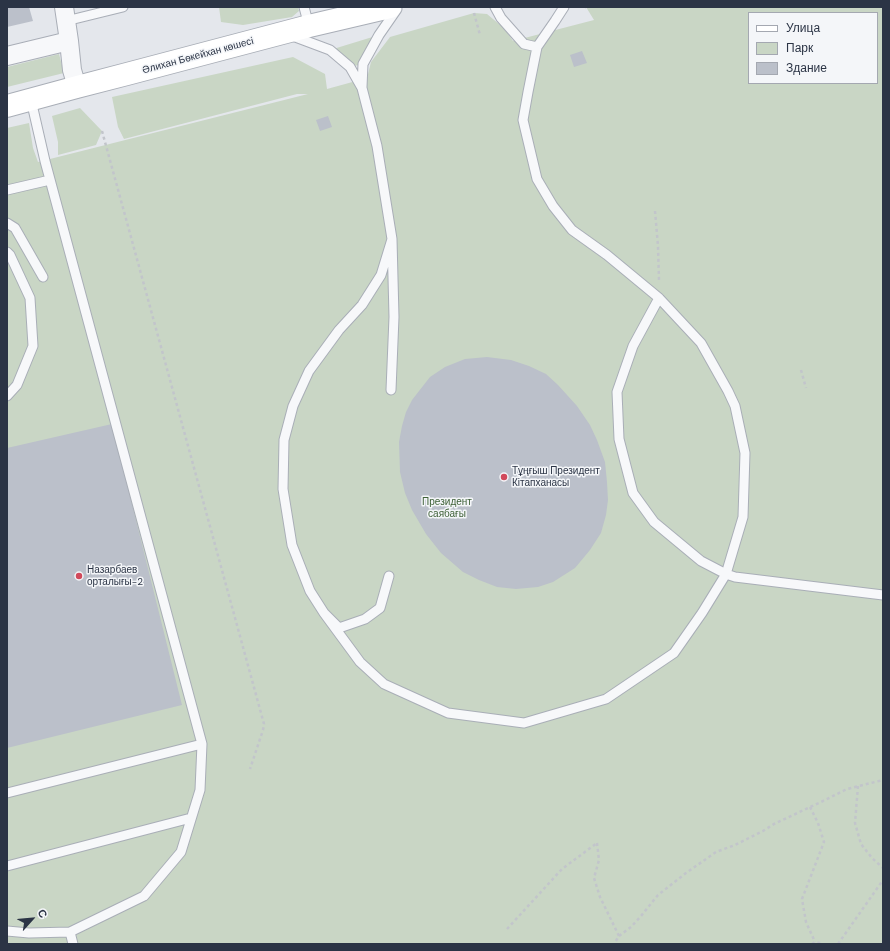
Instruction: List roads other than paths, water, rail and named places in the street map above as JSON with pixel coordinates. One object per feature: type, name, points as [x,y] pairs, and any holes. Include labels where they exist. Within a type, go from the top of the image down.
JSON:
[{"type":"street","name":"Әлихан Бөкейхан көшесі","points":[[7,106],[284,33],[307,17],[390,7]]},
{"type":"street","points":[[65,14],[72,70],[77,87]]},
{"type":"street","points":[[7,56],[69,41]]},
{"type":"lane","points":[[65,14],[123,7]]},
{"type":"lane","points":[[391,390],[394,317],[392,240],[376,146],[362,88],[363,64],[398,7]]},
{"type":"lane","points":[[495,7],[501,18],[524,44],[537,46]]},
{"type":"lane","points":[[392,240],[381,275],[362,305],[339,330],[310,371],[293,406],[284,440],[283,489],[292,545],[310,591],[324,613],[360,662],[384,684],[448,713],[524,723],[606,699],[674,653],[702,613],[726,574],[743,517],[745,453],[735,406],[701,343],[659,298],[607,255],[572,230],[553,206],[536,179],[523,120],[537,46],[564,7]]},
{"type":"lane","points":[[284,33],[330,50],[350,67],[362,88]]},
{"type":"lane","points":[[7,931],[29,934],[70,932],[144,896],[181,852],[200,790],[202,744],[50,180],[31,100]]},
{"type":"lane","points":[[7,190],[50,180]]},
{"type":"lane","points":[[7,223],[15,228],[44,277]]},
{"type":"lane","points":[[7,252],[10,255],[30,298],[33,346],[17,385],[7,396]]},
{"type":"lane","points":[[659,298],[633,346],[616,392],[619,439],[633,493],[654,522],[701,561],[735,577],[883,595]]},
{"type":"lane","points":[[324,613],[339,628],[365,619],[380,608],[389,576]]},
{"type":"lane","points":[[7,794],[202,744]]},
{"type":"lane","points":[[7,866],[191,818]]},
{"type":"lane","points":[[70,932],[73,944]]},
{"type":"place","name":"Тұңғыш Президент Кітапханасы","points":[[504,477]]},
{"type":"place","name":"Назарбаев орталығы-2","points":[[79,576]]},
{"type":"park label","name":"Президент саябағы","points":[[447,508]]}]
